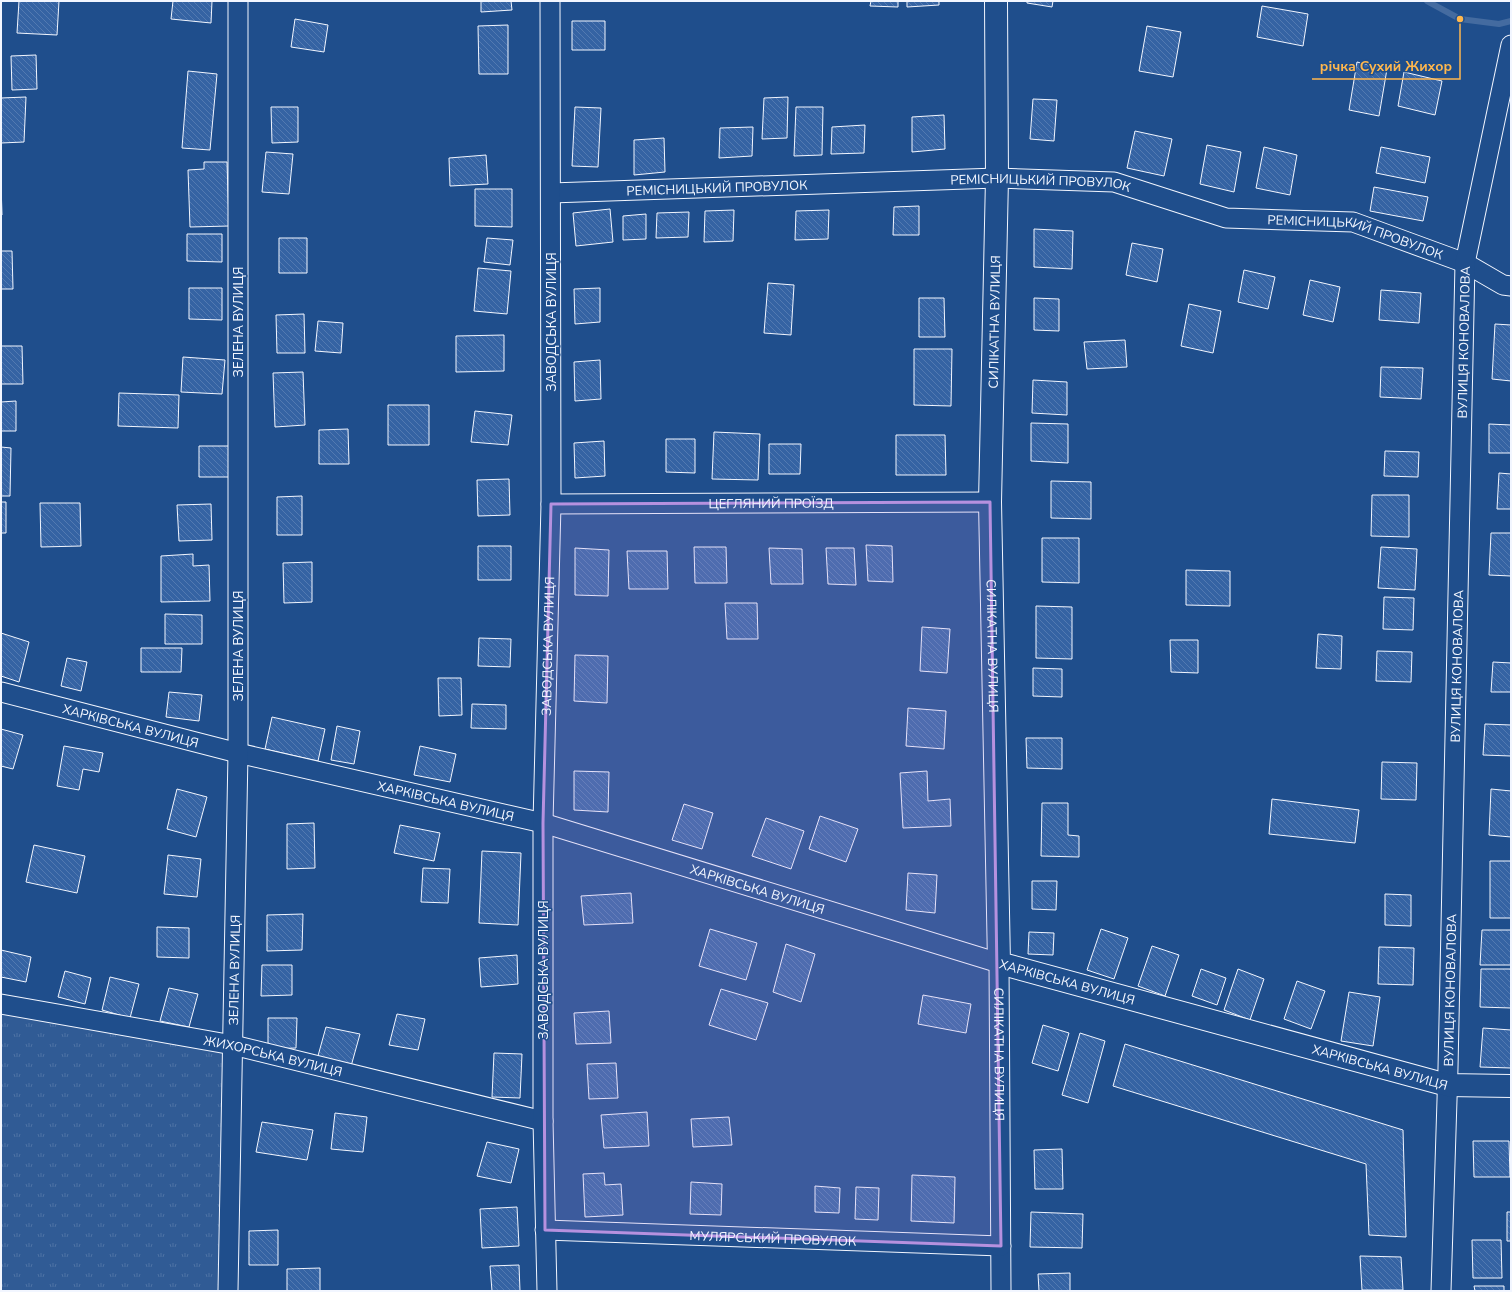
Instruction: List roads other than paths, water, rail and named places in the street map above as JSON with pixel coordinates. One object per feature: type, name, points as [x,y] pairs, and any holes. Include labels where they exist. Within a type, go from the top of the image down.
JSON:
[{"type":"main road","name":"СИЛІКАТНА ВУЛИЦЯ","points":[[996,1],[997,178],[990,502],[998,963]]},
{"type":"main road","name":"ХАРКІВСЬКА ВУЛИЦЯ","points":[[998,963],[1447,1085],[1511,1086]]},
{"type":"street","name":"ЗЕЛЕНА ВУЛИЦЯ","points":[[228,1291],[238,753],[238,1]]},
{"type":"street","name":"ЗАВОДСЬКА ВУЛИЦЯ","points":[[547,1291],[543,1121],[543,823],[551,504],[550,1]]},
{"type":"street","name":"ВУЛИЦЯ КОНОВАЛОВА","points":[[1441,1291],[1465,263],[1508,70],[1511,45]]},
{"type":"street","name":"РЕМІСНИЦЬКИЙ ПРОВУЛОК","points":[[551,193],[997,178],[1114,182],[1226,218],[1353,222],[1465,263],[1503,285],[1511,286]]},
{"type":"street","name":"ЦЕГЛЯНИЙ ПРОЇЗД","points":[[551,504],[990,502]]},
{"type":"street","name":"ХАРКІВСЬКА ВУЛИЦЯ","points":[[1,692],[238,753],[543,823],[998,963]]},
{"type":"street","name":"СИЛІКАТНА ВУЛИЦЯ","points":[[998,963],[1001,1291]]},
{"type":"street","name":"ЖИХОРСЬКА ВУЛИЦЯ","points":[[1,1004],[233,1045],[543,1121]]},
{"type":"street","name":"МУЛЯРСЬКИЙ ПРОВУЛОК","points":[[545,1230],[1001,1246]]},
{"type":"waterway","points":[[1427,1],[1460,19],[1499,24],[1511,21]]},
{"type":"place","name":"річка Сухий Жихор","points":[[1460,19]]}]
